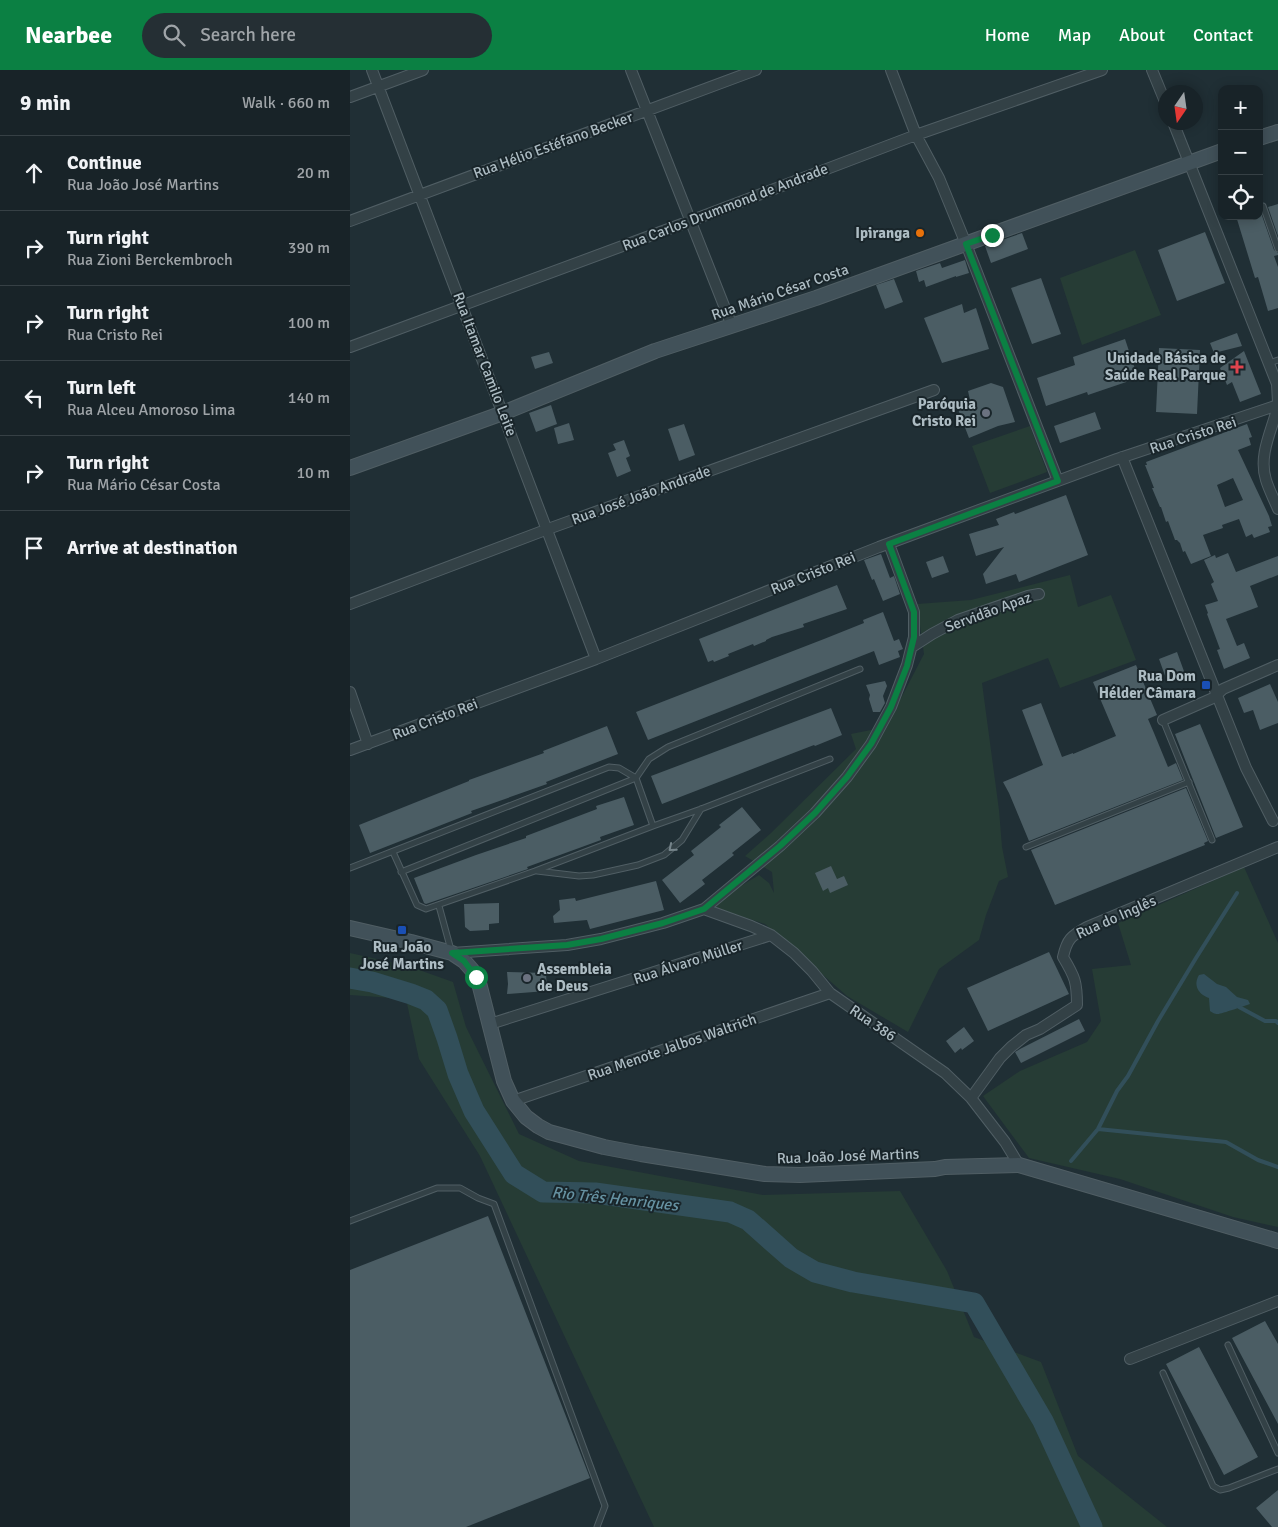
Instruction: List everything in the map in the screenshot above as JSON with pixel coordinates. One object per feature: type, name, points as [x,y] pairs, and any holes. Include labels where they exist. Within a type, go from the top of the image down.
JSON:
[{"type":"main road","points":[[1263,137],[1278,132]]},
{"type":"main road","name":"Rua Mário César Costa","points":[[350,468],[503,413],[655,351],[816,298],[1218,152]]},
{"type":"main road","name":"Rua João José Martins","points":[[350,928],[452,953],[464,961],[476,977],[504,1080],[513,1101],[526,1117],[549,1132],[604,1147],[782,1176],[1019,1165],[1278,1241]]},
{"type":"street","name":"Rua Itamar Camilo Leite","points":[[372,70],[596,659]]},
{"type":"street","points":[[350,97],[423,70]]},
{"type":"street","points":[[631,70],[732,326]]},
{"type":"street","name":"Rua Hélio Estéfano Becker","points":[[350,222],[756,70]]},
{"type":"street","points":[[891,70],[916,135],[939,178],[966,244],[1058,481]]},
{"type":"street","name":"Rua Carlos Drummond de Andrade","points":[[350,347],[916,135],[1102,70]]},
{"type":"street","points":[[1152,70],[1158,85]]},
{"type":"street","points":[[1176,130],[1273,361],[1278,404],[1266,445],[1264,464],[1266,480],[1278,509]]},
{"type":"street","name":"Rua José João Andrade","points":[[350,604],[548,529],[934,390]]},
{"type":"street","name":"Rua Cristo Rei","points":[[350,750],[596,659],[889,544],[1122,457],[1278,404]]},
{"type":"street","points":[[1122,457],[1246,768],[1273,821]]},
{"type":"street","points":[[452,953],[567,945],[663,923],[704,909],[780,846],[815,813],[847,777],[871,744],[891,707],[912,647],[914,612],[889,544]]},
{"type":"street","name":"Servidão Apaz","points":[[912,647],[958,620],[1039,594]]},
{"type":"street","points":[[1163,720],[1213,698],[1223,689],[1278,666]]},
{"type":"street","points":[[350,692],[368,744]]},
{"type":"street","name":"Rua do Inglês","points":[[971,1098],[1000,1058],[1011,1047],[1026,1035],[1040,1029],[1077,1005],[1075,977],[1063,957],[1069,939],[1075,934],[1278,847]]},
{"type":"street","name":"Rua 386","points":[[704,909],[771,935],[794,953],[830,993],[945,1073],[971,1098],[1019,1165]]},
{"type":"street","name":"Rua Álvaro Müller","points":[[490,1024],[771,935]]},
{"type":"street","name":"Rua Menote Jalbos Waltrich","points":[[513,1101],[830,993]]},
{"type":"street","points":[[1130,1359],[1278,1301]]},
{"type":"lane","points":[[1263,206],[1278,249]]},
{"type":"lane","points":[[402,872],[636,778],[650,759],[668,747],[860,669]]},
{"type":"lane","points":[[1163,720],[1212,840]]},
{"type":"lane","points":[[393,852],[417,905],[426,909],[535,871],[830,759]]},
{"type":"lane","points":[[350,868],[609,768],[619,768],[636,778],[653,826]]},
{"type":"lane","points":[[1026,847],[1189,782]]},
{"type":"lane","points":[[535,871],[579,876],[593,875],[638,864],[664,855],[682,840],[701,809]]},
{"type":"lane","points":[[439,906],[452,953]]},
{"type":"lane","points":[[350,1221],[438,1188],[460,1188],[494,1204],[605,1506],[597,1527]]},
{"type":"lane","points":[[1228,1345],[1278,1453]]},
{"type":"lane","points":[[1163,1373],[1213,1486],[1220,1490],[1229,1488],[1278,1469]]},
{"type":"green space","points":[[1135,250],[1161,315],[1082,345],[1060,278]]},
{"type":"green space","points":[[1030,426],[1047,472],[990,493],[972,446]]},
{"type":"green space","points":[[1070,575],[1078,607],[1111,595],[1136,660],[1060,688],[1048,658],[982,683],[999,810],[1002,847],[1008,877],[999,881],[979,940],[939,969],[908,1032],[847,996],[765,924],[716,908],[716,901],[759,875],[769,883],[774,893],[772,872],[745,856],[856,749],[851,734],[886,727],[924,654],[917,604],[971,600]]},
{"type":"green space","points":[[1244,867],[1278,943],[1278,1227],[1233,1217],[1120,1179],[1029,1158],[983,1096],[1020,1071],[1087,1042],[1101,1021],[1092,969],[1131,965],[1118,923]]},
{"type":"green space","points":[[350,953],[408,966],[453,982],[466,1027],[519,1134],[579,1161],[763,1195],[900,1191],[947,1271],[974,1337],[1041,1362],[1078,1456],[1167,1527],[654,1527],[480,1156],[419,1059],[406,999],[350,995]]},
{"type":"water","points":[[1204,974],[1217,984],[1226,987],[1237,997],[1248,1000],[1250,1004],[1220,1014],[1210,1011],[1209,998],[1199,992],[1196,982],[1199,975]]},
{"type":"building","points":[[1278,204],[1278,236],[1268,207]]},
{"type":"building","points":[[1263,219],[1274,250],[1278,253],[1278,255],[1274,256],[1278,267],[1278,308],[1268,311],[1258,277],[1255,278],[1237,220]]},
{"type":"building","points":[[1205,232],[1225,283],[1177,301],[1158,250]]},
{"type":"building","points":[[1022,233],[1028,249],[991,263],[985,246]]},
{"type":"building","points":[[965,260],[969,273],[926,287],[924,280],[919,282],[916,271],[940,263],[942,268]]},
{"type":"building","points":[[1041,278],[1061,334],[1032,344],[1011,288]]},
{"type":"building","points":[[894,279],[903,302],[885,309],[876,285]]},
{"type":"building","points":[[962,304],[964,313],[976,308],[989,349],[942,363],[924,318]]},
{"type":"building","points":[[1237,333],[1242,346],[1214,353],[1210,343]]},
{"type":"building","points":[[1125,339],[1138,378],[1088,395],[1087,392],[1046,406],[1037,378],[1075,365],[1073,357]]},
{"type":"building","points":[[1159,348],[1200,350],[1197,414],[1156,412]]},
{"type":"building","name":"Unidade Básica de Saúde Real Parque","points":[[1244,351],[1261,394],[1240,402],[1232,382],[1227,385],[1220,368]]},
{"type":"building","points":[[549,352],[553,363],[535,369],[531,357]]},
{"type":"building","name":"Paróquia Cristo Rei","points":[[991,383],[1003,387],[1015,422],[998,426],[969,438],[956,404],[970,400],[968,391]]},
{"type":"building","points":[[551,405],[557,424],[536,432],[529,413]]},
{"type":"building","points":[[1095,412],[1101,429],[1060,443],[1054,426]]},
{"type":"building","points":[[569,423],[574,440],[558,444],[554,428]]},
{"type":"building","points":[[684,424],[695,455],[679,461],[668,429]]},
{"type":"building","points":[[1247,424],[1252,437],[1249,438],[1251,445],[1238,450],[1269,516],[1272,526],[1268,527],[1270,532],[1254,538],[1252,534],[1246,537],[1239,519],[1222,525],[1223,528],[1203,535],[1211,556],[1191,564],[1185,551],[1183,552],[1180,543],[1175,540],[1168,521],[1166,522],[1152,488],[1154,488],[1145,465],[1147,465],[1146,462]],"holes":[[[1233,478],[1243,500],[1225,507],[1217,485]]]},
{"type":"building","points":[[624,440],[630,456],[626,458],[631,471],[617,477],[608,453],[616,450],[613,444]]},
{"type":"building","points":[[1066,495],[1088,555],[1019,582],[1016,574],[986,584],[983,574],[1004,547],[976,556],[969,534],[999,525],[996,519]]},
{"type":"building","points":[[1228,553],[1236,572],[1278,556],[1278,575],[1250,586],[1258,607],[1226,619],[1237,646],[1244,643],[1250,658],[1224,669],[1217,650],[1220,649],[1205,605],[1218,601],[1211,584],[1214,582],[1204,560],[1215,555],[1216,558]]},
{"type":"building","points":[[881,554],[890,578],[894,576],[900,594],[883,601],[864,560]]},
{"type":"building","points":[[943,556],[949,572],[932,578],[926,562]]},
{"type":"building","points":[[837,585],[847,609],[803,624],[804,627],[772,637],[754,646],[753,644],[714,662],[713,660],[708,662],[699,639]]},
{"type":"building","points":[[883,612],[894,641],[899,639],[903,649],[898,651],[900,657],[879,665],[874,651],[648,740],[636,712],[864,623],[863,620]]},
{"type":"building","points":[[1177,652],[1185,674],[1167,681],[1159,659]]},
{"type":"building","points":[[1136,665],[1157,715],[1148,719],[1168,767],[1176,763],[1183,780],[1029,841],[1003,782],[1043,765],[1022,710],[1041,703],[1062,757],[1073,754],[1116,736],[1093,682]]},
{"type":"building","points":[[885,681],[887,686],[883,696],[885,703],[880,712],[873,712],[866,685]]},
{"type":"building","points":[[1270,684],[1278,702],[1278,723],[1260,730],[1253,710],[1244,713],[1238,698]]},
{"type":"building","points":[[831,708],[842,735],[662,804],[651,776]]},
{"type":"building","points":[[1200,724],[1243,827],[1216,838],[1175,734]]},
{"type":"building","points":[[607,726],[618,754],[546,782],[547,784],[471,811],[472,813],[370,853],[359,825],[469,780],[544,753],[543,751]]},
{"type":"building","points":[[1186,788],[1208,841],[1204,843],[1205,845],[1055,905],[1031,850]]},
{"type":"building","points":[[624,797],[634,825],[600,837],[601,840],[527,867],[528,869],[426,904],[424,903],[414,878],[526,838],[526,836],[597,809],[596,806]]},
{"type":"building","points":[[742,807],[761,830],[732,853],[734,855],[702,880],[705,884],[680,903],[662,880],[694,855],[691,851]]},
{"type":"building","points":[[831,866],[837,879],[844,876],[848,885],[830,893],[828,888],[823,891],[815,873]]},
{"type":"building","points":[[656,881],[664,910],[590,929],[587,920],[554,923],[553,916],[560,910],[559,900],[575,898],[576,901]]},
{"type":"building","points":[[499,903],[499,923],[489,924],[489,930],[470,931],[465,927],[464,904]]},
{"type":"building","points":[[1049,952],[1069,994],[988,1031],[967,988]]},
{"type":"building","name":"Assembleia de Deus","points":[[507,972],[546,973],[547,991],[507,994]]},
{"type":"building","points":[[1079,1019],[1085,1031],[1021,1063],[1015,1052]]},
{"type":"building","points":[[964,1027],[974,1041],[955,1053],[946,1041]]},
{"type":"building","points":[[488,1216],[590,1478],[466,1527],[350,1527],[350,1270]]},
{"type":"building","points":[[1265,1321],[1278,1344],[1278,1424],[1232,1338]]},
{"type":"building","points":[[1199,1347],[1258,1457],[1224,1475],[1166,1364]]},
{"type":"building","points":[[1278,1490],[1278,1527],[1272,1527],[1256,1508]]},
{"type":"waterway","points":[[1071,1161],[1098,1129],[1117,1091],[1128,1076],[1158,1021],[1237,893]]},
{"type":"waterway","name":"Rio Três Henriques","points":[[350,978],[372,982],[411,994],[426,1000],[437,1010],[458,1074],[474,1111],[514,1174],[543,1192],[595,1193],[730,1212],[748,1220],[791,1258],[815,1272],[853,1282],[974,1303],[1043,1421],[1092,1527]]},
{"type":"waterway","points":[[1239,1007],[1265,1021],[1276,1021],[1278,1023]]},
{"type":"waterway","points":[[1098,1129],[1226,1142],[1258,1160],[1278,1167]]},
{"type":"place","name":"Ipiranga","points":[[920,233]]},
{"type":"place","name":"Unidade Básica de Saúde Real Parque","points":[[1237,367]]},
{"type":"place","name":"Paróquia Cristo Rei","points":[[986,413]]},
{"type":"place","name":"Rua Dom Hélder Câmara","points":[[1206,685]]},
{"type":"place","name":"Rua João José Martins","points":[[402,930]]},
{"type":"place","name":"Assembleia de Deus","points":[[527,978]]},
{"type":"route","points":[[476,977],[464,961],[452,953],[567,945],[601,939],[663,923],[704,909],[780,846],[815,813],[847,777],[871,744],[884,723],[907,666],[914,637],[914,612],[889,544],[1058,481],[966,244],[992,235]]}]
